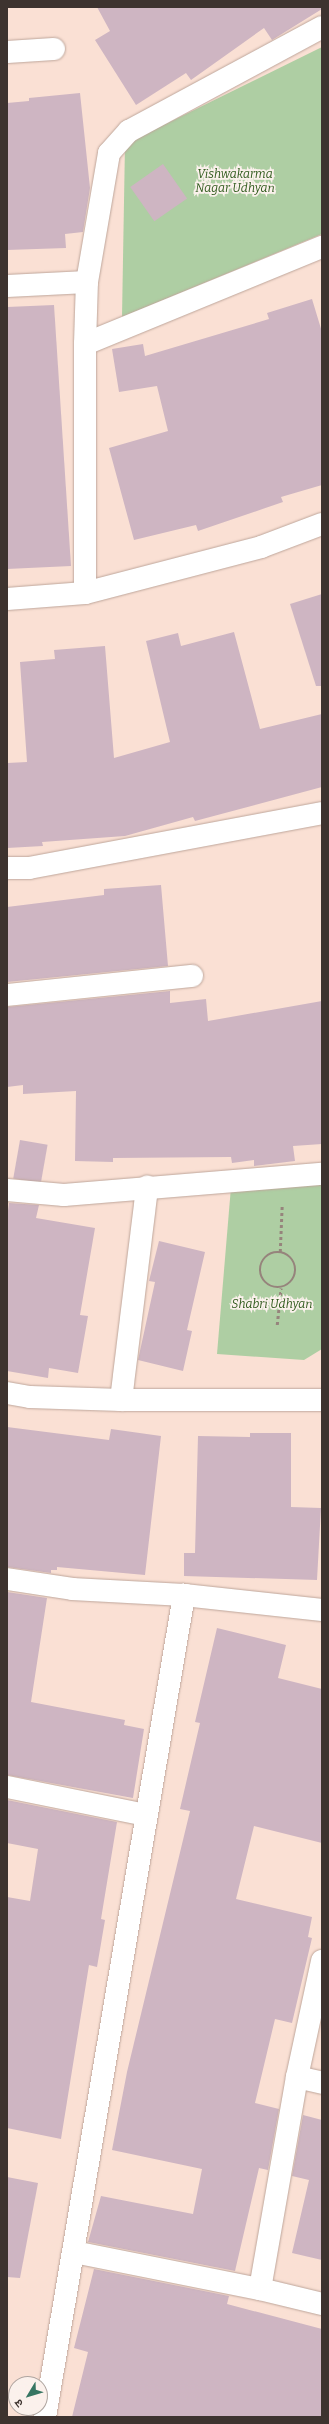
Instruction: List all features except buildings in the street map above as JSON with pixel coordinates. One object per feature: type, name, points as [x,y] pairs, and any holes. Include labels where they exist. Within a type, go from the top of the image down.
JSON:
[{"type":"street","points":[[85,592],[85,344],[88,282],[109,153],[129,131],[322,27]]},
{"type":"street","points":[[7,52],[54,49]]},
{"type":"street","points":[[85,344],[322,247]]},
{"type":"street","points":[[7,286],[88,282]]},
{"type":"street","points":[[7,598],[85,592],[261,547],[322,524]]},
{"type":"street","points":[[7,868],[29,868],[322,813]]},
{"type":"street","points":[[7,995],[192,976]]},
{"type":"street","points":[[7,1190],[64,1195],[322,1174]]},
{"type":"street","points":[[121,1400],[147,1188]]},
{"type":"street","points":[[7,1393],[30,1397],[121,1400],[322,1400]]},
{"type":"street","points":[[7,1579],[72,1589],[184,1595],[322,1610]]},
{"type":"street","points":[[45,2417],[184,1595]]},
{"type":"street","points":[[7,1787],[146,1815]]},
{"type":"street","points":[[260,2289],[297,2077],[322,1961]]},
{"type":"street","points":[[297,2077],[322,2083]]},
{"type":"street","points":[[74,2252],[260,2289],[322,2304]]},
{"type":"path","points":[[280,1252],[283,1202]]},
{"type":"path","points":[[280,1252],[290,1257],[296,1272],[291,1282],[280,1288],[268,1285],[260,1270],[260,1264],[268,1255],[280,1252]]},
{"type":"path","points":[[277,1325],[280,1288]]},
{"type":"green space","name":"Vishwakarma Nagar Udhyan","points":[[322,47],[322,234],[122,317],[125,144]]},
{"type":"green space","name":"Shabri Udhyan","points":[[322,1174],[322,1349],[304,1360],[217,1354],[231,1187]]}]
